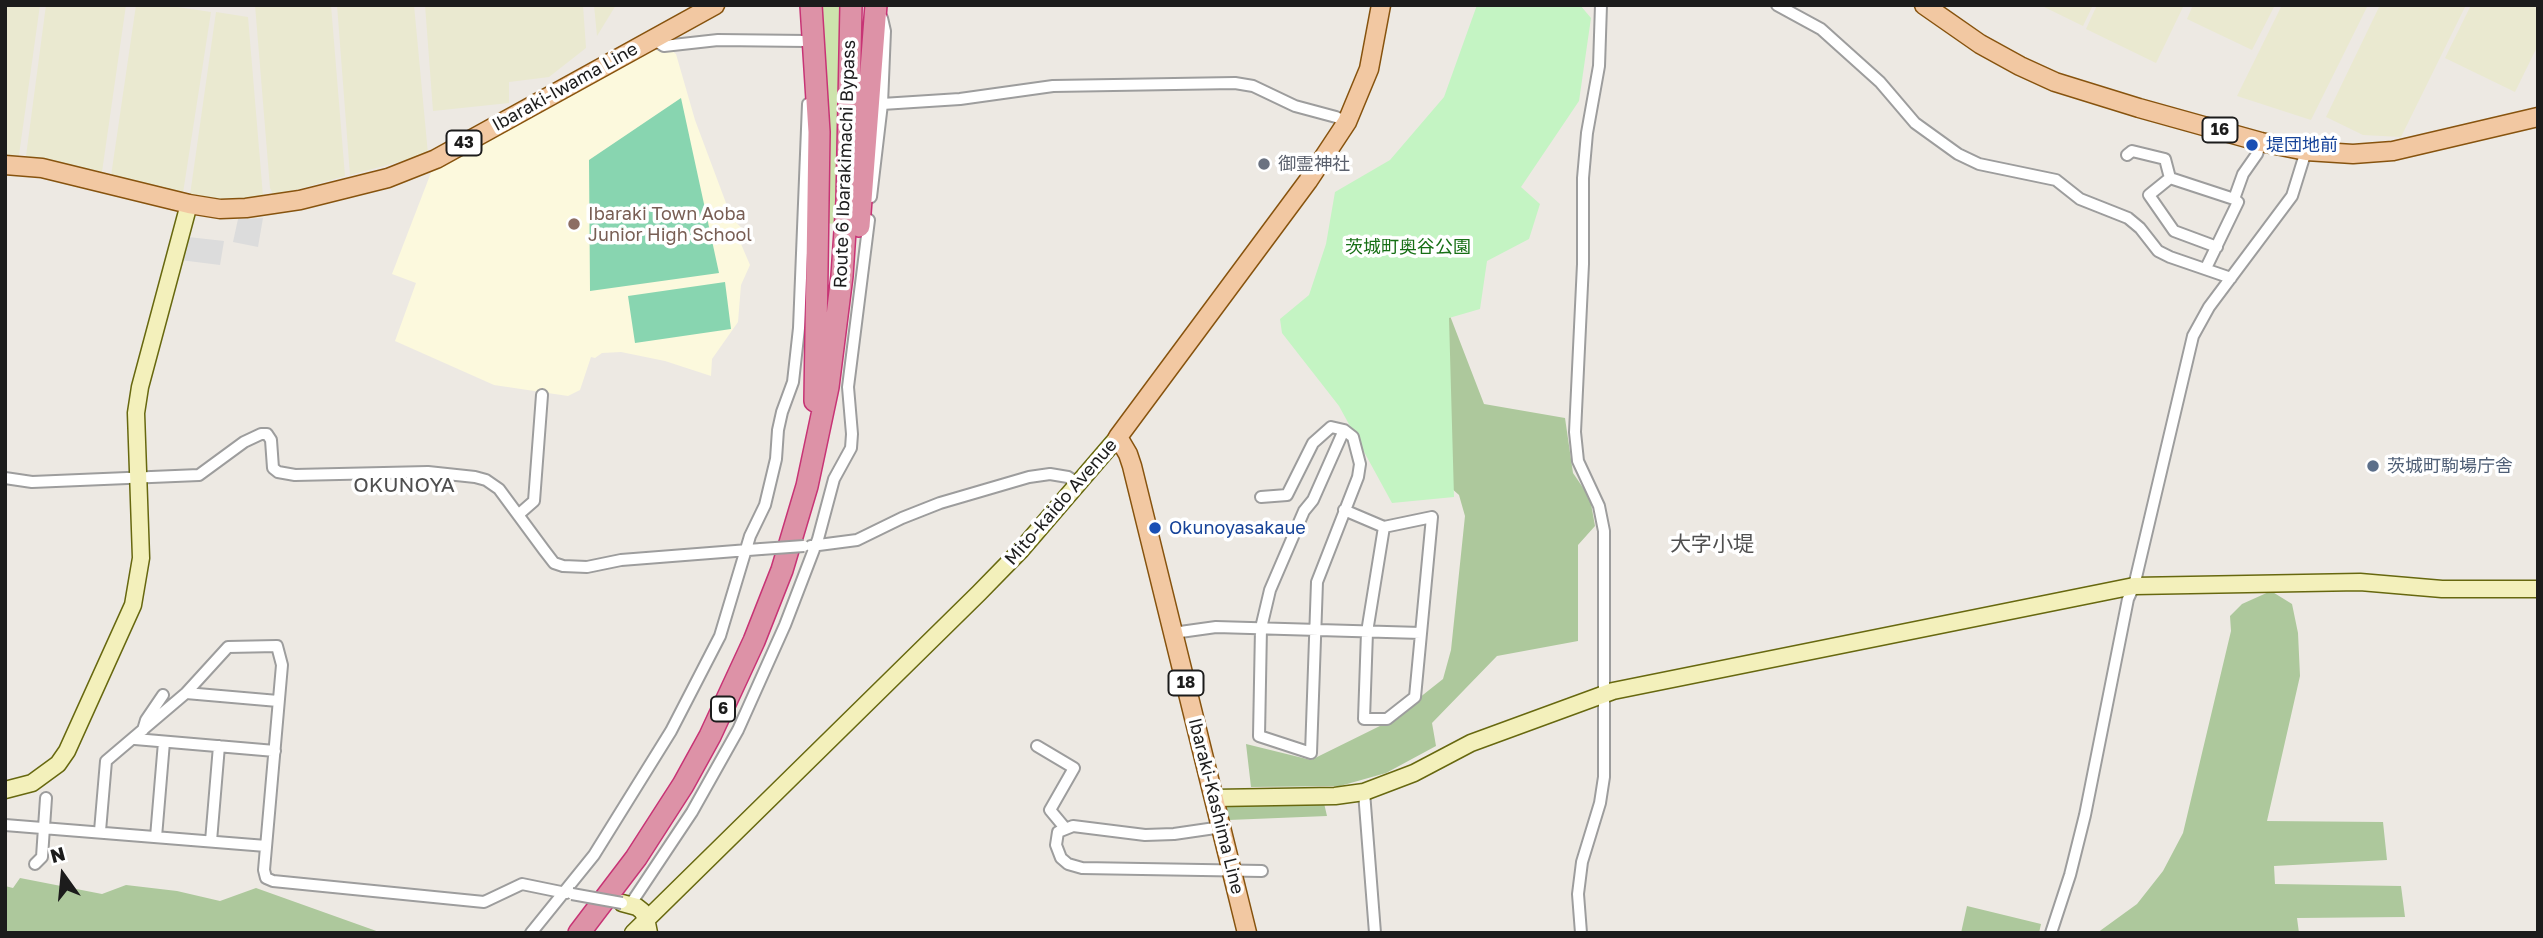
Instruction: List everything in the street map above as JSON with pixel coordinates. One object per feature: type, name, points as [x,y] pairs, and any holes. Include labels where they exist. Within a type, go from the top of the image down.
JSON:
[{"type":"highway","points":[[811,5],[819,144],[813,459]]},
{"type":"highway","name":"Route 6 Ibarakimachi Bypass","points":[[579,933],[636,858],[704,746],[733,689],[782,570],[822,418],[842,276],[847,201],[851,5]]},
{"type":"highway","points":[[822,418],[835,393],[850,299],[863,191],[876,5]]},
{"type":"main road","name":"Ibaraki-Iwama Line","points":[[5,165],[42,169],[220,209],[300,200],[412,170],[436,159],[715,5]]},
{"type":"main road","name":"Mito-kaido Avenue","points":[[1118,437],[1301,189],[1347,122],[1369,69],[1381,5]]},
{"type":"main road","name":"16","points":[[1924,5],[1980,44],[2046,78],[2139,108],[2261,142],[2306,151],[2353,154],[2393,151],[2538,117]]},
{"type":"main road","name":"Ibaraki-Kashima Line","points":[[1118,437],[1132,466],[1247,933]]},
{"type":"street","points":[[626,904],[692,812],[738,730],[785,625],[834,479],[850,448],[852,434],[848,387],[882,104],[885,31],[876,5]]},
{"type":"street","points":[[1581,933],[1578,894],[1582,862],[1600,803],[1604,777],[1604,531],[1599,506],[1578,461],[1575,432],[1583,264],[1583,178],[1588,123],[1599,66],[1601,5]]},
{"type":"street","points":[[1777,5],[1821,29],[1880,82],[1915,123],[1958,154],[1979,164],[2056,180],[2080,199],[2128,218],[2140,228],[2158,251],[2231,278]]},
{"type":"street","points":[[531,933],[567,893],[614,825],[671,731],[720,636],[746,549],[765,505],[776,459],[782,412],[793,382],[801,308],[811,35],[664,46],[653,39]]},
{"type":"street","points":[[882,104],[960,99],[1053,86],[1235,83],[1253,86],[1295,106],[1347,122]]},
{"type":"street","points":[[2234,199],[2243,173],[2257,154],[2261,142]]},
{"type":"street","points":[[2127,155],[2132,151],[2165,159],[2170,178]]},
{"type":"street","points":[[2051,933],[2070,875],[2085,815],[2128,599],[2134,586],[2193,336],[2209,307],[2292,196],[2306,151]]},
{"type":"street","points":[[2170,178],[2238,202],[2206,268]]},
{"type":"street","points":[[2170,178],[2149,195],[2174,231],[2217,247]]},
{"type":"street","points":[[5,790],[32,783],[58,764],[132,605],[141,558],[136,413],[140,387],[189,204]]},
{"type":"street","points":[[518,515],[534,501],[542,395]]},
{"type":"street","points":[[1261,498],[1287,495],[1313,443],[1331,427],[1344,430],[1353,437],[1360,464],[1359,477],[1318,573],[1311,753],[1259,736],[1261,628],[1270,590],[1304,511],[1313,500],[1344,430]]},
{"type":"street","points":[[5,478],[32,482],[200,475],[244,442],[267,434],[271,440],[273,468],[278,472],[295,475],[428,472],[475,477],[499,489],[554,563],[574,568],[621,560],[857,540],[940,503],[1028,477],[1049,474],[1068,477],[1079,484]]},
{"type":"street","name":"Mito-kaido Avenue","points":[[639,928],[979,593],[1079,484],[1118,437]]},
{"type":"street","points":[[1344,510],[1384,527],[1432,517],[1416,697],[1387,719],[1364,719],[1367,632],[1384,527]]},
{"type":"street","points":[[1215,798],[1335,796],[1364,792],[1414,773],[1471,743],[1603,694],[2134,586],[2360,582],[2442,589],[2538,589]]},
{"type":"street","points":[[1173,633],[1216,627],[1421,634]]},
{"type":"street","points":[[100,831],[106,761],[186,693],[228,647],[277,646],[282,665],[264,870],[266,877],[273,881],[484,902],[522,884],[636,907],[639,928]]},
{"type":"street","points":[[186,693],[278,701]]},
{"type":"street","points":[[138,736],[163,695]]},
{"type":"street","points":[[138,736],[164,742],[275,751]]},
{"type":"street","points":[[156,837],[164,742]]},
{"type":"street","points":[[1037,746],[1074,768],[1050,810],[1065,828]]},
{"type":"street","points":[[211,841],[219,747]]},
{"type":"street","points":[[1364,792],[1375,933]]},
{"type":"street","points":[[35,864],[42,857],[46,799]]},
{"type":"street","points":[[5,825],[266,846]]},
{"type":"street","points":[[1222,827],[1144,835],[1073,826],[1065,828],[1056,837],[1058,852],[1068,864],[1082,868],[1262,872]]},
{"type":"shaded area","name":"Ibaraki Town Aoba Junior High School","points":[[669,49],[676,54],[695,120],[732,219],[743,229],[738,237],[750,265],[741,285],[738,322],[712,359],[711,376],[665,361],[621,352],[602,353],[595,358],[591,357],[580,390],[568,396],[494,385],[395,341],[416,283],[392,274],[432,170],[648,51]]},
{"type":"shaded area","points":[[263,218],[258,247],[233,242],[238,219]]},
{"type":"shaded area","points":[[188,237],[224,241],[220,265],[180,260]]},
{"type":"green space","points":[[5,5],[40,5],[19,155],[5,155]]},
{"type":"green space","points":[[46,5],[126,5],[102,172],[26,156]]},
{"type":"green space","points":[[136,5],[164,5],[211,12],[183,193],[111,176]]},
{"type":"green space","points":[[255,5],[331,5],[345,176],[274,196],[270,188]]},
{"type":"green space","points":[[337,5],[414,5],[428,154],[350,175]]},
{"type":"green space","points":[[425,5],[583,5],[586,48],[549,77],[509,82],[509,103],[433,111]]},
{"type":"green space","points":[[594,5],[616,5],[597,36]]},
{"type":"green space","points":[[816,5],[844,5],[838,224],[823,223]]},
{"type":"green space","name":"茨城町奥谷公園","points":[[1477,5],[1580,5],[1591,18],[1579,101],[1521,187],[1540,204],[1529,239],[1487,261],[1480,309],[1449,318],[1454,497],[1392,503],[1339,406],[1282,333],[1280,319],[1309,295],[1326,244],[1335,192],[1390,160],[1444,97]]},
{"type":"green space","points":[[2040,5],[2093,5],[2083,26]]},
{"type":"green space","points":[[2097,5],[2184,5],[2156,63],[2086,29]]},
{"type":"green space","points":[[2193,5],[2275,5],[2252,50],[2187,19]]},
{"type":"green space","points":[[2282,5],[2368,5],[2311,120],[2237,96]]},
{"type":"green space","points":[[2380,5],[2466,5],[2401,137],[2363,135],[2326,117]]},
{"type":"green space","points":[[2471,5],[2538,5],[2538,45],[2515,92],[2445,58]]},
{"type":"green space","points":[[216,12],[248,17],[263,196],[232,201],[190,195]]},
{"type":"green space","points":[[681,98],[719,273],[590,291],[589,160]]},
{"type":"green space","points":[[725,282],[731,329],[635,343],[628,296]]},
{"type":"green space","points":[[1447,308],[1484,404],[1565,418],[1573,473],[1590,498],[1595,526],[1578,545],[1578,641],[1497,656],[1432,723],[1436,746],[1386,773],[1340,786],[1251,787],[1246,744],[1311,760],[1390,721],[1443,679],[1451,650],[1465,516],[1459,495],[1441,479]]},
{"type":"green space","points":[[2271,591],[2292,604],[2298,633],[2300,676],[2267,821],[2383,822],[2387,860],[2274,866],[2275,884],[2401,886],[2405,917],[2297,918],[2299,933],[2097,933],[2137,904],[2163,871],[2183,833],[2231,631],[2230,616],[2242,604]]},
{"type":"green space","points":[[1324,803],[1327,816],[1229,820],[1224,806]]},
{"type":"green space","points":[[20,878],[102,894],[126,885],[177,891],[220,901],[256,888],[382,933],[5,933],[5,886],[13,888]]},
{"type":"green space","points":[[1967,906],[2041,924],[2039,933],[1961,933]]},
{"type":"place","name":"堤団地前","points":[[2252,145]]},
{"type":"place","name":"御霊神社","points":[[1264,164]]},
{"type":"place","name":"Ibaraki Town Aoba Junior High School","points":[[574,224]]},
{"type":"place","name":"茨城町駒場庁舎","points":[[2373,466]]},
{"type":"place","name":"Okunoyasakaue","points":[[1155,528]]},
{"type":"district","name":"OKUNOYA","points":[[404,485]]},
{"type":"district","name":"大字小堤","points":[[1712,544]]}]
